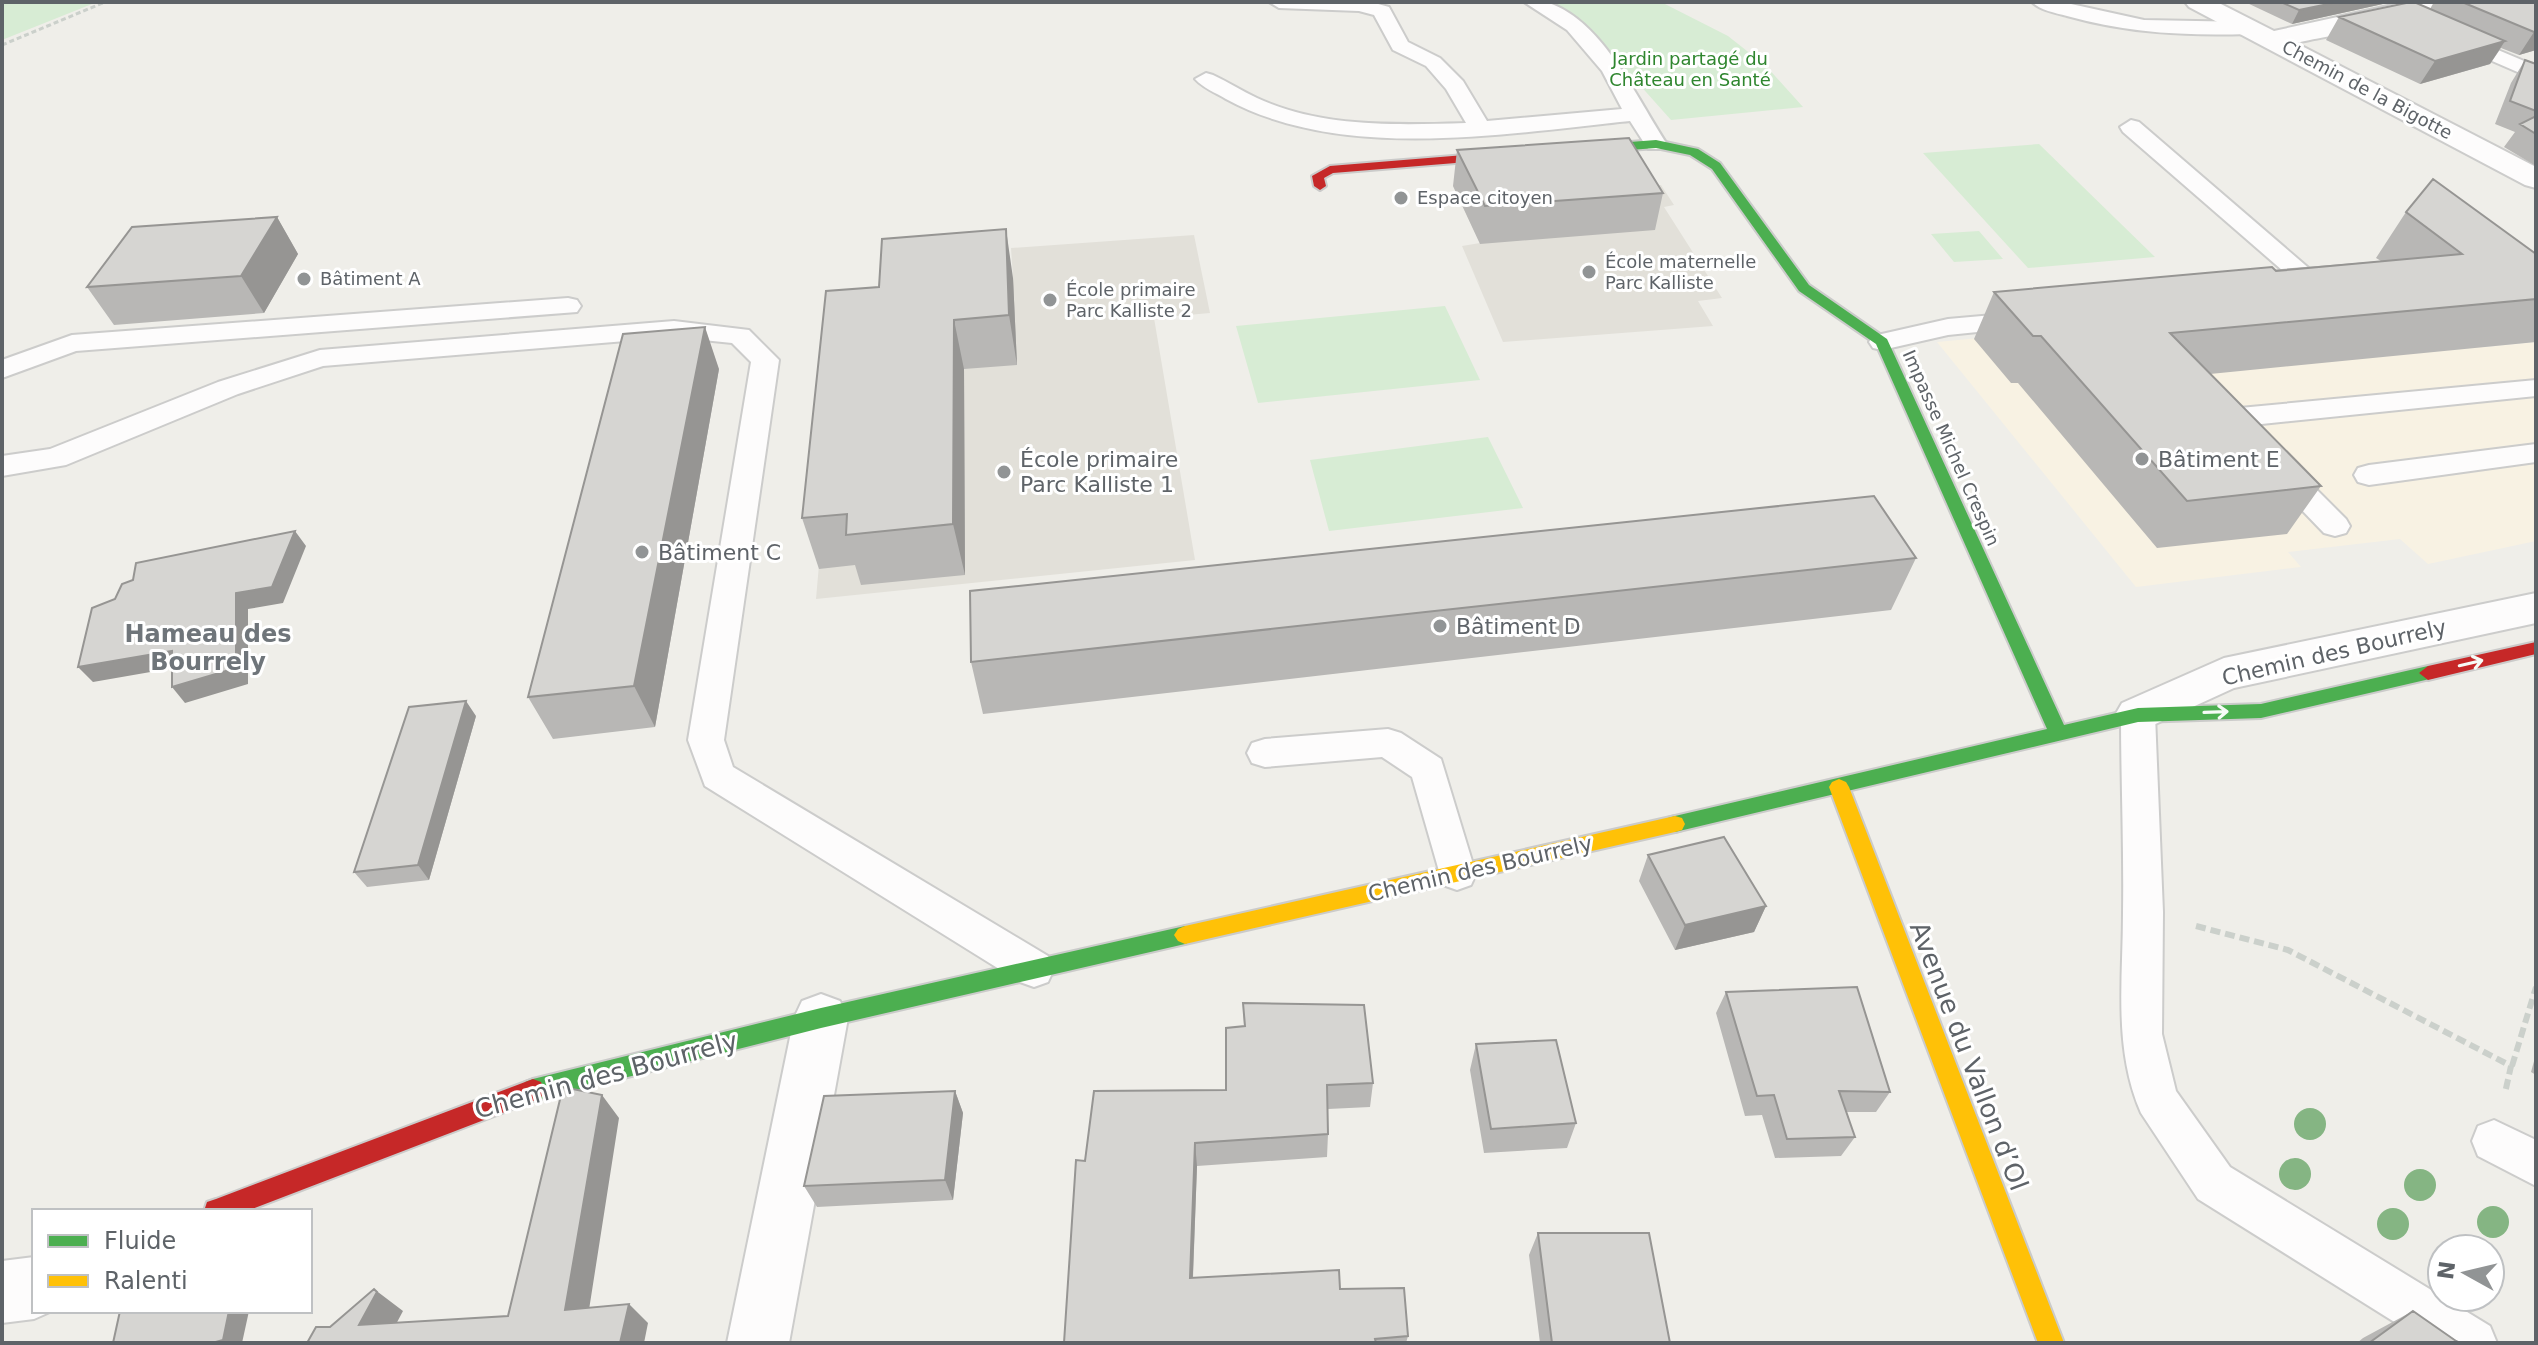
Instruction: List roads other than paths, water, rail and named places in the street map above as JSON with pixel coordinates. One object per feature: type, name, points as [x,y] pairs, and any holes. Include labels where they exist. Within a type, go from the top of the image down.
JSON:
[{"type":"street","name":"Chemin de la Bigotte","points":[[2198,2],[2536,179]]},
{"type":"street","points":[[2260,34],[2398,13],[2432,20]]},
{"type":"street","name":"Impasse Michel Crespin","points":[[1320,186],[1318,176],[1330,170],[1656,144],[1694,152],[1716,166],[1804,288],[1882,342],[2059,735]]},
{"type":"street","name":"Chemin des Bourrely","points":[[221,1209],[516,1094],[821,1018],[2059,735],[2138,715],[2224,674],[2536,608]]},
{"type":"street","name":"Chemin des Bourrely","points":[[2138,715],[2261,711],[2536,648]]},
{"type":"street","name":"Avenue du Vallon d’Ol","points":[[1839,787],[2051,1343]]},
{"type":"street","points":[[758,1343],[821,1018]]},
{"type":"street","points":[[2,1292],[32,1288]]},
{"type":"lane","points":[[1279,2],[1360,5],[1382,11],[1400,46],[1433,62],[1455,86],[1481,129]]},
{"type":"lane","points":[[1534,2],[1574,26],[1611,69],[1656,144]]},
{"type":"lane","points":[[2042,2],[2088,18],[2142,28],[2260,34]]},
{"type":"lane","points":[[2432,20],[2536,74]]},
{"type":"lane","points":[[1206,79],[1224,92],[1284,116],[1381,131],[1481,129],[1636,114]]},
{"type":"lane","points":[[2131,127],[2324,294],[2292,296]]},
{"type":"lane","points":[[2,370],[72,343],[568,306]]},
{"type":"lane","points":[[1882,342],[1948,327],[2057,317]]},
{"type":"lane","points":[[2,466],[56,458],[228,388],[320,358],[674,329],[740,336],[765,360],[706,740],[718,776],[1034,969]]},
{"type":"lane","points":[[2335,526],[2229,418],[2536,388]]},
{"type":"lane","points":[[2369,475],[2536,453]]},
{"type":"lane","points":[[2138,715],[2143,912],[2141,1034],[2156,1099],[2214,1183],[2473,1343]]},
{"type":"lane","points":[[1265,753],[1388,743],[1428,769],[1457,874]]},
{"type":"lane","points":[[2494,1141],[2536,1164]]},
{"type":"place","name":"Espace citoyen","points":[[1401,198]]},
{"type":"place","name":"École maternelle Parc Kalliste","points":[[1589,272]]},
{"type":"place","name":"Bâtiment A","points":[[304,279]]},
{"type":"place","name":"École primaire Parc Kalliste 2","points":[[1050,300]]},
{"type":"place","name":"Bâtiment E","points":[[2142,459]]},
{"type":"place","name":"École primaire Parc Kalliste 1","points":[[1004,472]]},
{"type":"place","name":"Bâtiment C","points":[[642,552]]},
{"type":"place","name":"Bâtiment D","points":[[1440,626]]},
{"type":"district","name":"Hameau des Bourrely","points":[[208,648]]},
{"type":"park label","name":"Jardin partagé du Château en Santé","points":[[1690,69]]}]
